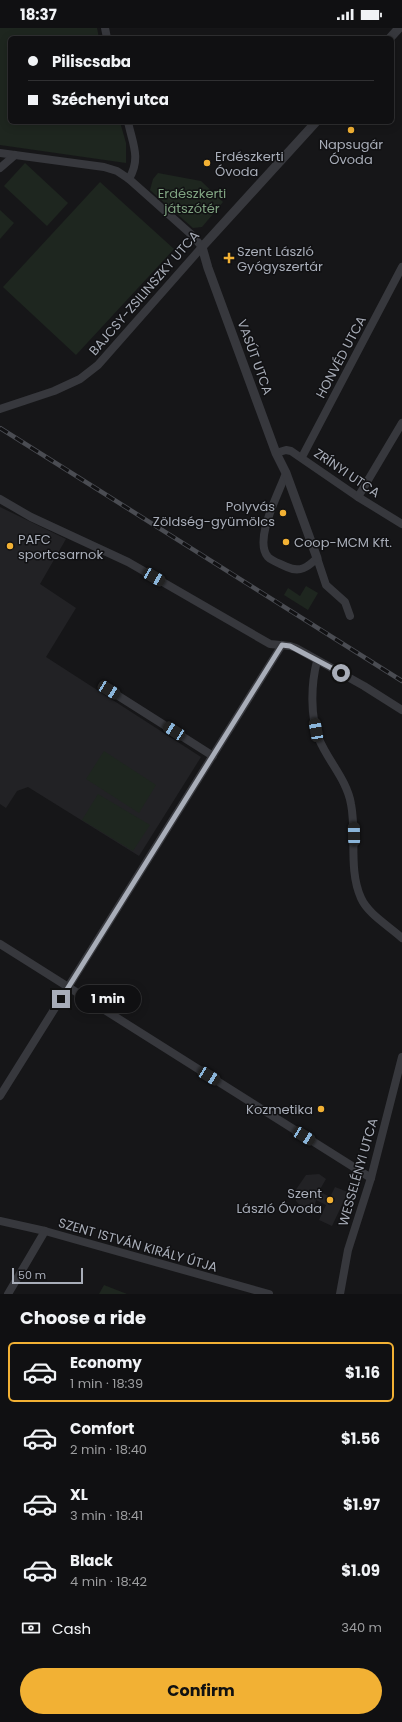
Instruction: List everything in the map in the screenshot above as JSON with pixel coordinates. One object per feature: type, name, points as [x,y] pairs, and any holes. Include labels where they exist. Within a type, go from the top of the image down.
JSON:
[{"type":"street","points":[[392,36],[399,28]]},
{"type":"street","points":[[128,124],[137,160],[129,179]]},
{"type":"street","name":"BAJCSY-ZSILINSZKY UTCA","points":[[0,409],[54,391],[80,379],[98,365],[202,247],[314,124]]},
{"type":"street","points":[[0,153],[104,167],[117,171],[129,179],[193,236],[202,247]]},
{"type":"street","points":[[0,168],[15,154]]},
{"type":"street","name":"VASÚT UTCA","points":[[202,247],[208,268],[276,453],[286,473],[326,585],[345,602],[350,616]]},
{"type":"street","name":"HONVÉD UTCA","points":[[302,457],[402,267]]},
{"type":"street","points":[[358,497],[402,423]]},
{"type":"street","name":"ZRÍNYI UTCA","points":[[276,453],[286,450],[302,457],[358,497],[402,524]]},
{"type":"street","points":[[286,473],[268,520],[263,542],[265,553],[270,559],[292,569],[308,567],[317,558]]},
{"type":"street","points":[[0,499],[31,517],[128,562],[270,644],[290,646],[364,686],[402,710]]},
{"type":"street","points":[[0,1096],[282,645]]},
{"type":"street","points":[[317,661],[313,690],[316,730],[351,802],[354,818],[354,857],[358,889],[361,898],[369,909],[402,938]]},
{"type":"street","points":[[109,690],[213,756]]},
{"type":"street","points":[[0,944],[371,1178]]},
{"type":"street","name":"WESSELÉNYI UTCA","points":[[340,1294],[348,1250],[371,1178],[402,1057]]},
{"type":"street","name":"SZENT ISTVÁN KIRÁLY ÚTJA","points":[[0,1221],[45,1231],[269,1294]]},
{"type":"street","points":[[8,1294],[45,1231]]},
{"type":"shaded area","points":[[0,507],[66,539],[40,584],[76,608],[46,657],[201,757],[139,856],[28,787],[17,791],[6,808],[0,804]]},
{"type":"shaded area","name":"Szent László Óvoda","points":[[319,1174],[326,1179],[319,1191],[330,1197],[335,1187],[348,1192],[332,1226],[319,1220],[326,1205],[316,1200],[313,1212],[304,1210],[296,1201],[295,1191],[306,1175]]},
{"type":"green space","points":[[0,28],[97,28],[99,36],[8,36],[8,124],[121,124],[126,143],[126,163],[0,145]]},
{"type":"green space","points":[[25,163],[68,203],[47,226],[4,186]]},
{"type":"green space","name":"Erdészkerti játszótér","points":[[158,173],[201,181],[223,202],[202,227],[193,228],[150,190],[153,179]]},
{"type":"green space","points":[[100,182],[174,249],[76,355],[3,287]]},
{"type":"green space","points":[[0,210],[14,223],[0,239]]},
{"type":"green space","points":[[306,586],[318,593],[308,610],[284,595],[288,588],[300,596]]},
{"type":"green space","points":[[104,751],[156,785],[139,813],[86,779]]},
{"type":"green space","points":[[98,794],[150,825],[133,851],[82,820]]},
{"type":"green space","points":[[104,1285],[127,1294],[99,1294]]},
{"type":"railway","points":[[0,428],[402,681]]},
{"type":"place","name":"Napsugár Óvoda","points":[[351,130]]},
{"type":"place","name":"Erdészkerti Óvoda","points":[[207,163]]},
{"type":"place","name":"Szent László Gyógyszertár","points":[[229,258]]},
{"type":"place","name":"Polyvás Zöldség-gyümölcs","points":[[283,513]]},
{"type":"place","name":"Coop-MCM Kft.","points":[[286,542]]},
{"type":"place","name":"PAFC sportcsarnok","points":[[10,546]]},
{"type":"place","name":"Kozmetika","points":[[321,1109]]},
{"type":"place","name":"Szent László Óvoda","points":[[330,1200]]},
{"type":"route","points":[[61,999],[282,645],[296,648],[341,673]]}]
